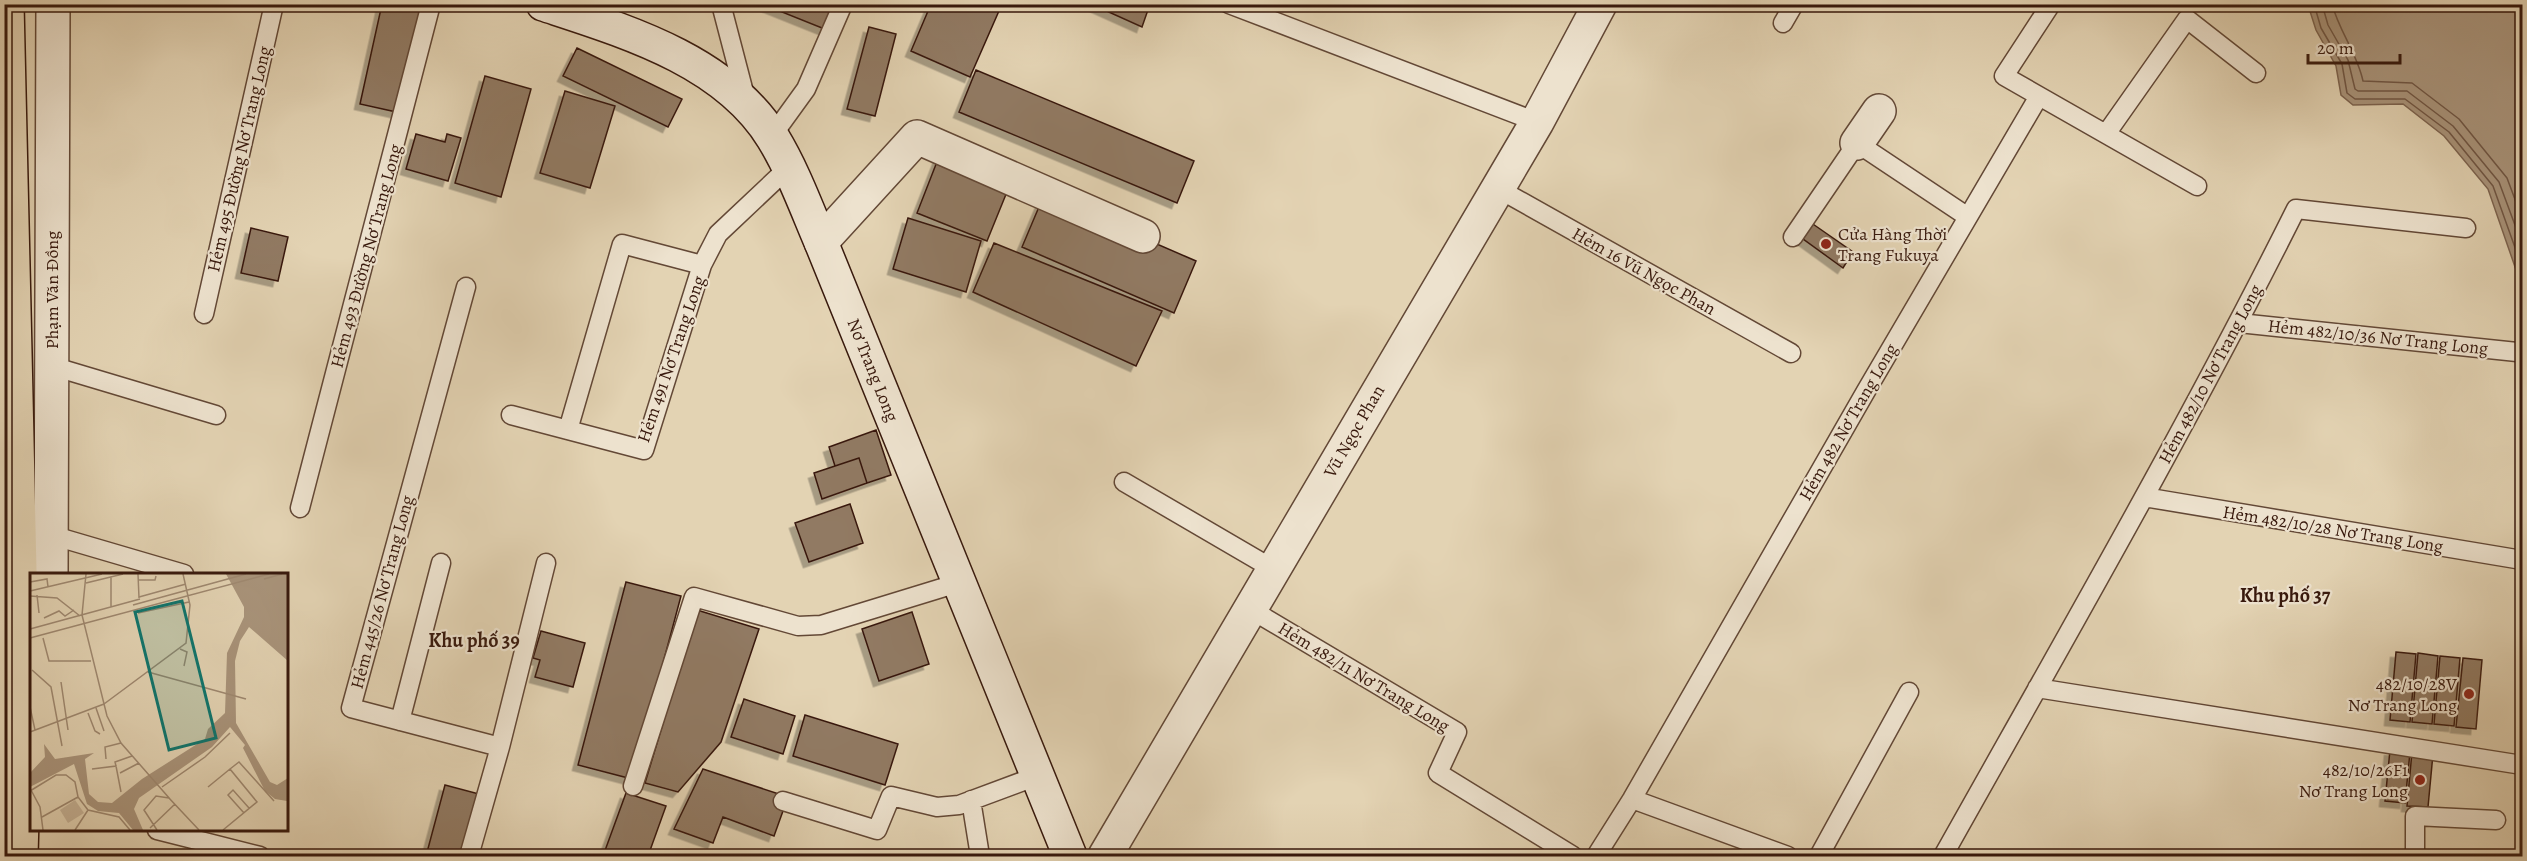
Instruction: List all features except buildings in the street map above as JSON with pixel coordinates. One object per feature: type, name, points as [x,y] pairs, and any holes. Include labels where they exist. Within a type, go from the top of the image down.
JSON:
[{"type":"main road","points":[[7,4],[27,809],[21,856]]},
{"type":"street","name":"Phạm Văn Đồng","points":[[51,573],[53,4]]},
{"type":"street","name":"Nơ Trang Long","points":[[543,4],[642,40],[682,59],[719,81],[748,107],[772,136],[789,167],[821,242],[1070,856]]},
{"type":"street","name":"Vũ Ngọc Phan","points":[[1105,856],[1537,122],[1600,4]]},
{"type":"street","points":[[1857,143],[1879,111]]},
{"type":"street","points":[[821,242],[917,137],[1143,236]]},
{"type":"lane","name":"Hẻm 495 Đường Nơ Trang Long","points":[[204,314],[274,4]]},
{"type":"lane","name":"Hẻm 493 Đường Nơ Trang Long","points":[[300,508],[431,4]]},
{"type":"lane","points":[[721,4],[748,107]]},
{"type":"lane","points":[[772,136],[806,89],[843,4]]},
{"type":"lane","points":[[1229,4],[1537,122]]},
{"type":"lane","points":[[1783,22],[1794,4]]},
{"type":"lane","points":[[2050,4],[2004,76],[2197,186]]},
{"type":"lane","points":[[2106,134],[2187,20],[2256,73]]},
{"type":"lane","name":"Hẻm 482 Nơ Trang Long","points":[[1596,856],[1632,799],[2039,96]]},
{"type":"lane","points":[[1793,237],[1857,143],[1968,217]]},
{"type":"lane","name":"Hẻm 491 Nơ Trang Long","points":[[512,415],[644,450],[702,265],[718,234],[789,167]]},
{"type":"lane","name":"Hẻm 16 Vũ Ngọc Phan","points":[[1497,188],[1791,353]]},
{"type":"lane","name":"Hẻm 482/10 Nơ Trang Long","points":[[1943,856],[2239,323],[2296,209],[2466,228]]},
{"type":"lane","name":"Hẻm 491 Nơ Trang Long","points":[[568,430],[622,244],[702,265]]},
{"type":"lane","name":"Hẻm 445/26 Nơ Trang Long","points":[[466,287],[351,708],[500,747]]},
{"type":"lane","name":"Hẻm 482/10/36 Nơ Trang Long","points":[[2239,323],[2517,352]]},
{"type":"lane","points":[[52,366],[216,415]]},
{"type":"lane","points":[[1124,482],[1273,569]]},
{"type":"lane","name":"Hẻm 482/10/28 Nơ Trang Long","points":[[2144,497],[2523,560]]},
{"type":"lane","points":[[51,535],[181,573]]},
{"type":"lane","points":[[400,721],[441,563]]},
{"type":"lane","points":[[468,856],[500,747],[546,563]]},
{"type":"lane","points":[[633,786],[694,597],[798,626],[821,625],[958,583]]},
{"type":"lane","name":"Hẻm 482/11 Nơ Trang Long","points":[[1250,609],[1457,732],[1438,773],[1573,856]]},
{"type":"lane","points":[[2037,688],[2523,765]]},
{"type":"lane","points":[[1819,856],[1909,692]]},
{"type":"lane","points":[[783,801],[877,830],[891,796],[937,807],[959,805],[1037,776]]},
{"type":"lane","points":[[1632,799],[1788,856]]},
{"type":"lane","points":[[971,800],[980,856]]},
{"type":"lane","points":[[2415,856],[2415,816],[2496,820]]},
{"type":"lane","points":[[161,831],[255,856]]},
{"type":"water","points":[[2308,5],[2522,5],[2522,287],[2488,189],[2444,136],[2403,104],[2353,105],[2341,95],[2336,66],[2316,30]]},
{"type":"place","name":"Cửa Hàng Thời Trang Fukuya","points":[[1826,244]]},
{"type":"place","name":"482/10/28V Nơ Trang Long","points":[[2469,694]]},
{"type":"place","name":"482/10/26F1 Nơ Trang Long","points":[[2420,780]]},
{"type":"district","name":"Khu phố 37","points":[[2285,595]]},
{"type":"district","name":"Khu phố 39","points":[[474,640]]}]
